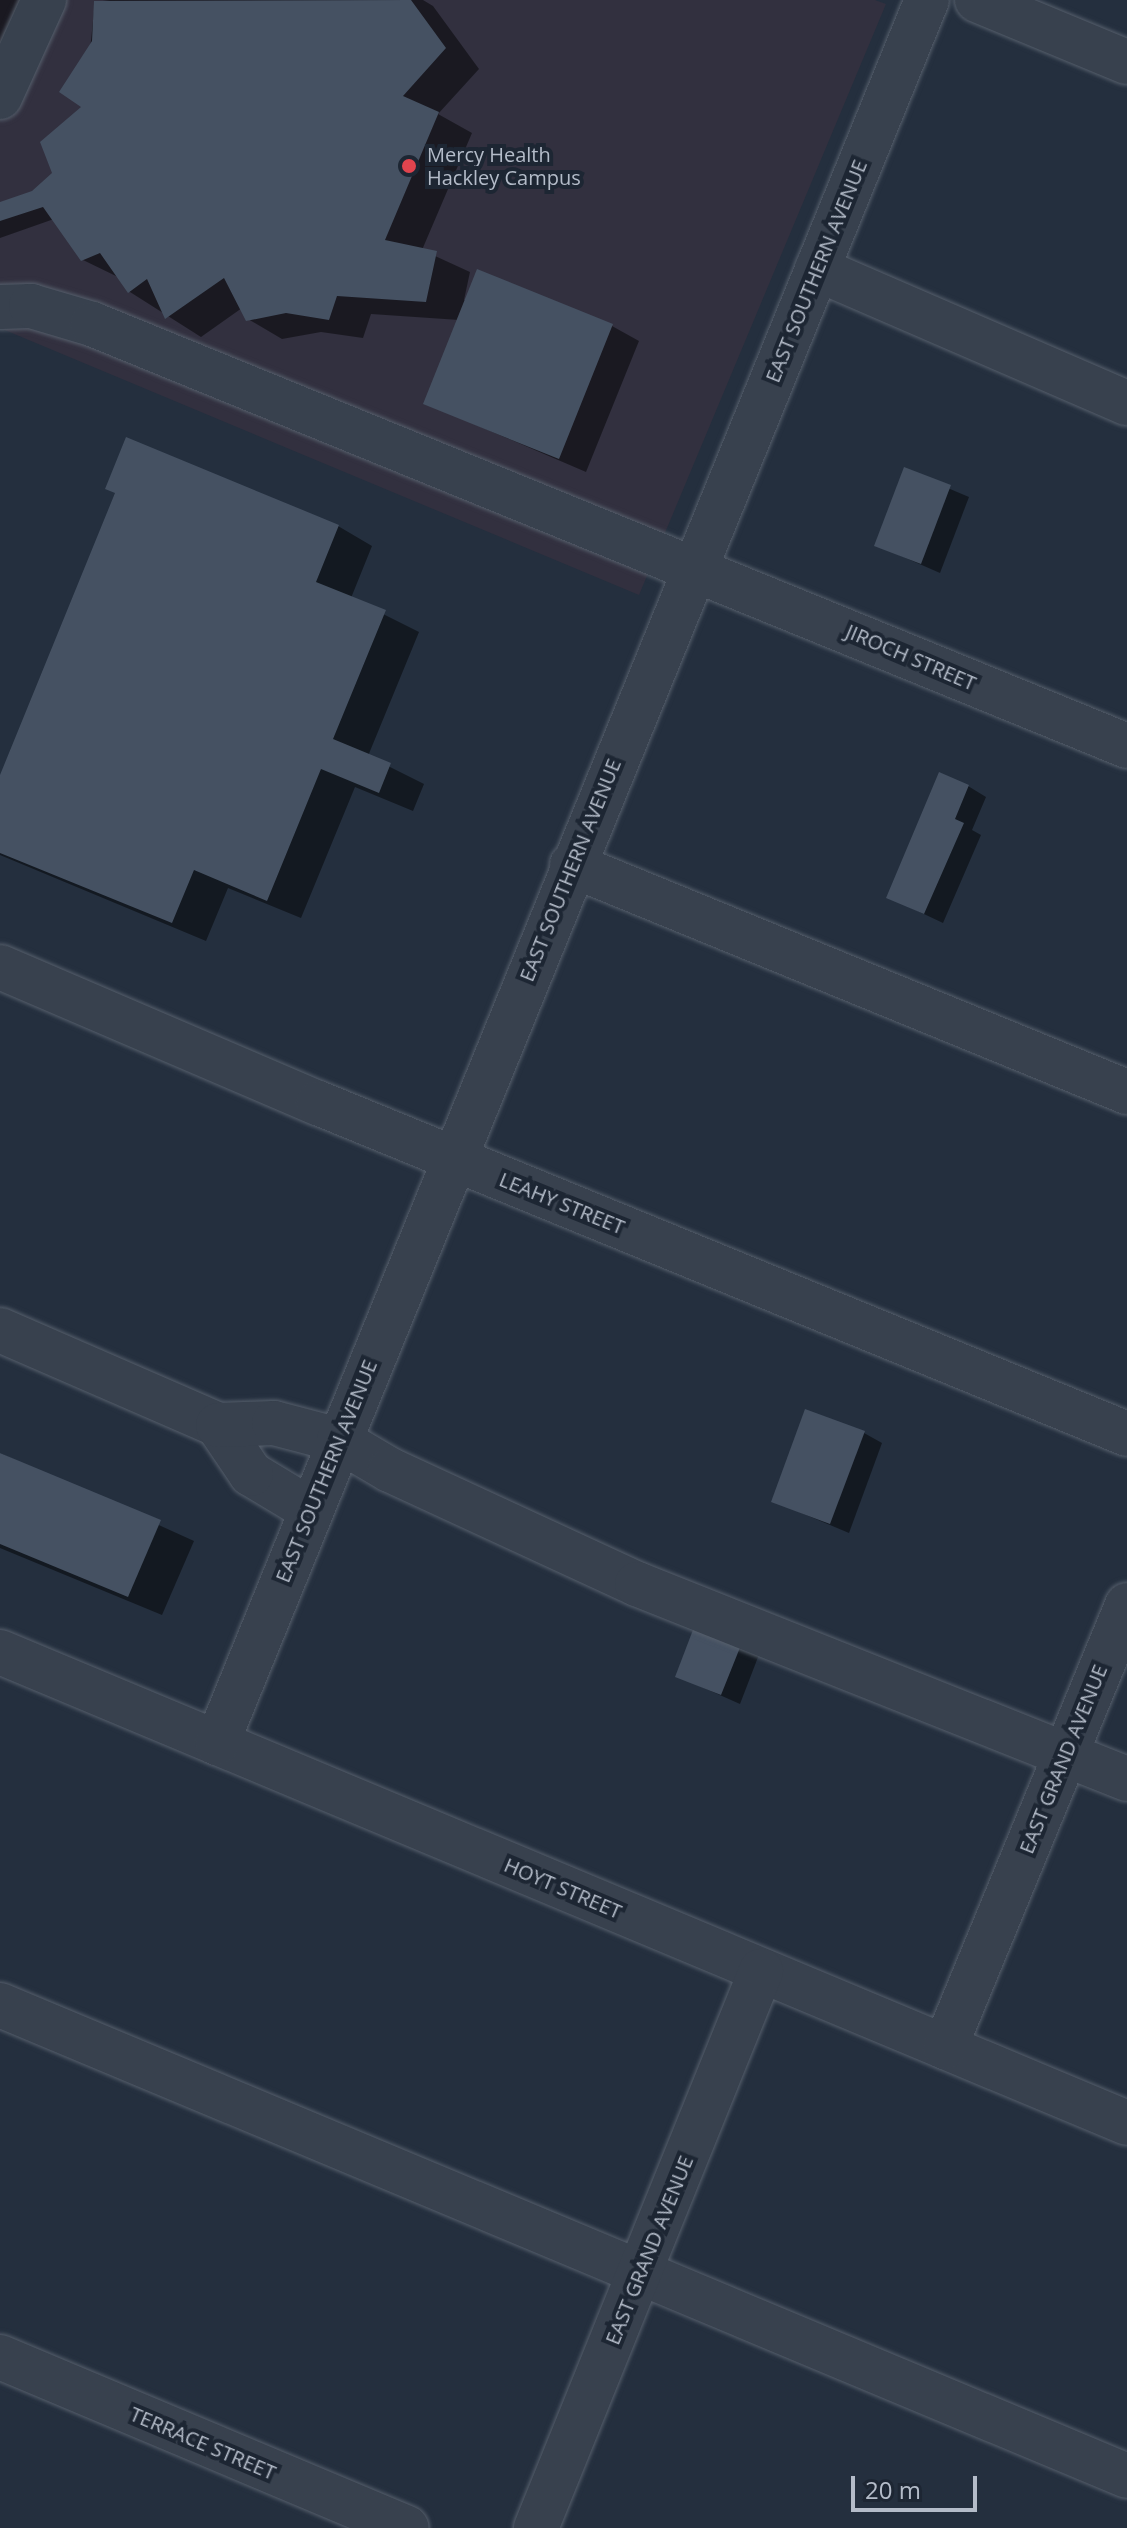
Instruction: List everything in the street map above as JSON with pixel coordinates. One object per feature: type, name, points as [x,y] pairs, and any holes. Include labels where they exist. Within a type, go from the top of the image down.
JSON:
[{"type":"street","points":[[0,97],[44,0]]},
{"type":"street","name":"EAST SOUTHERN AVENUE","points":[[217,1743],[451,1158],[927,0]]},
{"type":"street","points":[[977,0],[1127,62]]},
{"type":"street","points":[[817,269],[1127,403]]},
{"type":"street","name":"JIROCH STREET","points":[[0,307],[31,306],[92,324],[696,567],[1127,746]]},
{"type":"street","points":[[572,865],[1127,1092]]},
{"type":"street","name":"LEAHY STREET","points":[[0,967],[451,1158],[1127,1434]]},
{"type":"street","points":[[0,1330],[218,1425],[274,1423],[339,1440],[402,1476],[637,1584],[1066,1752],[1127,1779]]},
{"type":"street","points":[[218,1425],[251,1474],[311,1510]]},
{"type":"street","name":"EAST GRAND AVENUE","points":[[945,2047],[1127,1605]]},
{"type":"street","name":"HOYT STREET","points":[[0,1652],[1127,2123]]},
{"type":"street","name":"EAST GRAND AVENUE","points":[[536,2528],[761,1971]]},
{"type":"street","points":[[0,2005],[1127,2476]]},
{"type":"street","name":"TERRACE STREET","points":[[0,2357],[407,2528]]},
{"type":"shaded area","name":"Mercy Health Hackley Campus","points":[[0,0],[875,0],[886,4],[639,595],[0,328]]},
{"type":"building","points":[[411,0],[446,48],[403,96],[439,112],[385,240],[437,251],[426,302],[337,296],[329,320],[286,313],[246,321],[224,278],[165,319],[147,279],[128,293],[100,253],[81,261],[43,207],[0,221],[0,202],[32,191],[52,173],[40,142],[81,107],[59,92],[92,41],[94,1]]},
{"type":"building","points":[[477,269],[613,324],[559,459],[423,404]]},
{"type":"building","points":[[126,437],[339,525],[316,582],[386,610],[333,739],[391,763],[379,793],[321,769],[267,901],[194,870],[172,923],[0,853],[0,775],[115,493],[105,489]]},
{"type":"building","points":[[904,467],[951,485],[921,564],[874,546]]},
{"type":"building","points":[[939,772],[969,785],[955,819],[964,823],[924,914],[886,898]]},
{"type":"building","points":[[805,1409],[865,1431],[830,1524],[771,1502]]},
{"type":"building","points":[[0,1453],[161,1520],[128,1597],[0,1544]]},
{"type":"building","points":[[696,1622],[743,1640],[721,1695],[675,1677]]},
{"type":"place","name":"Mercy Health Hackley Campus","points":[[409,166]]}]
